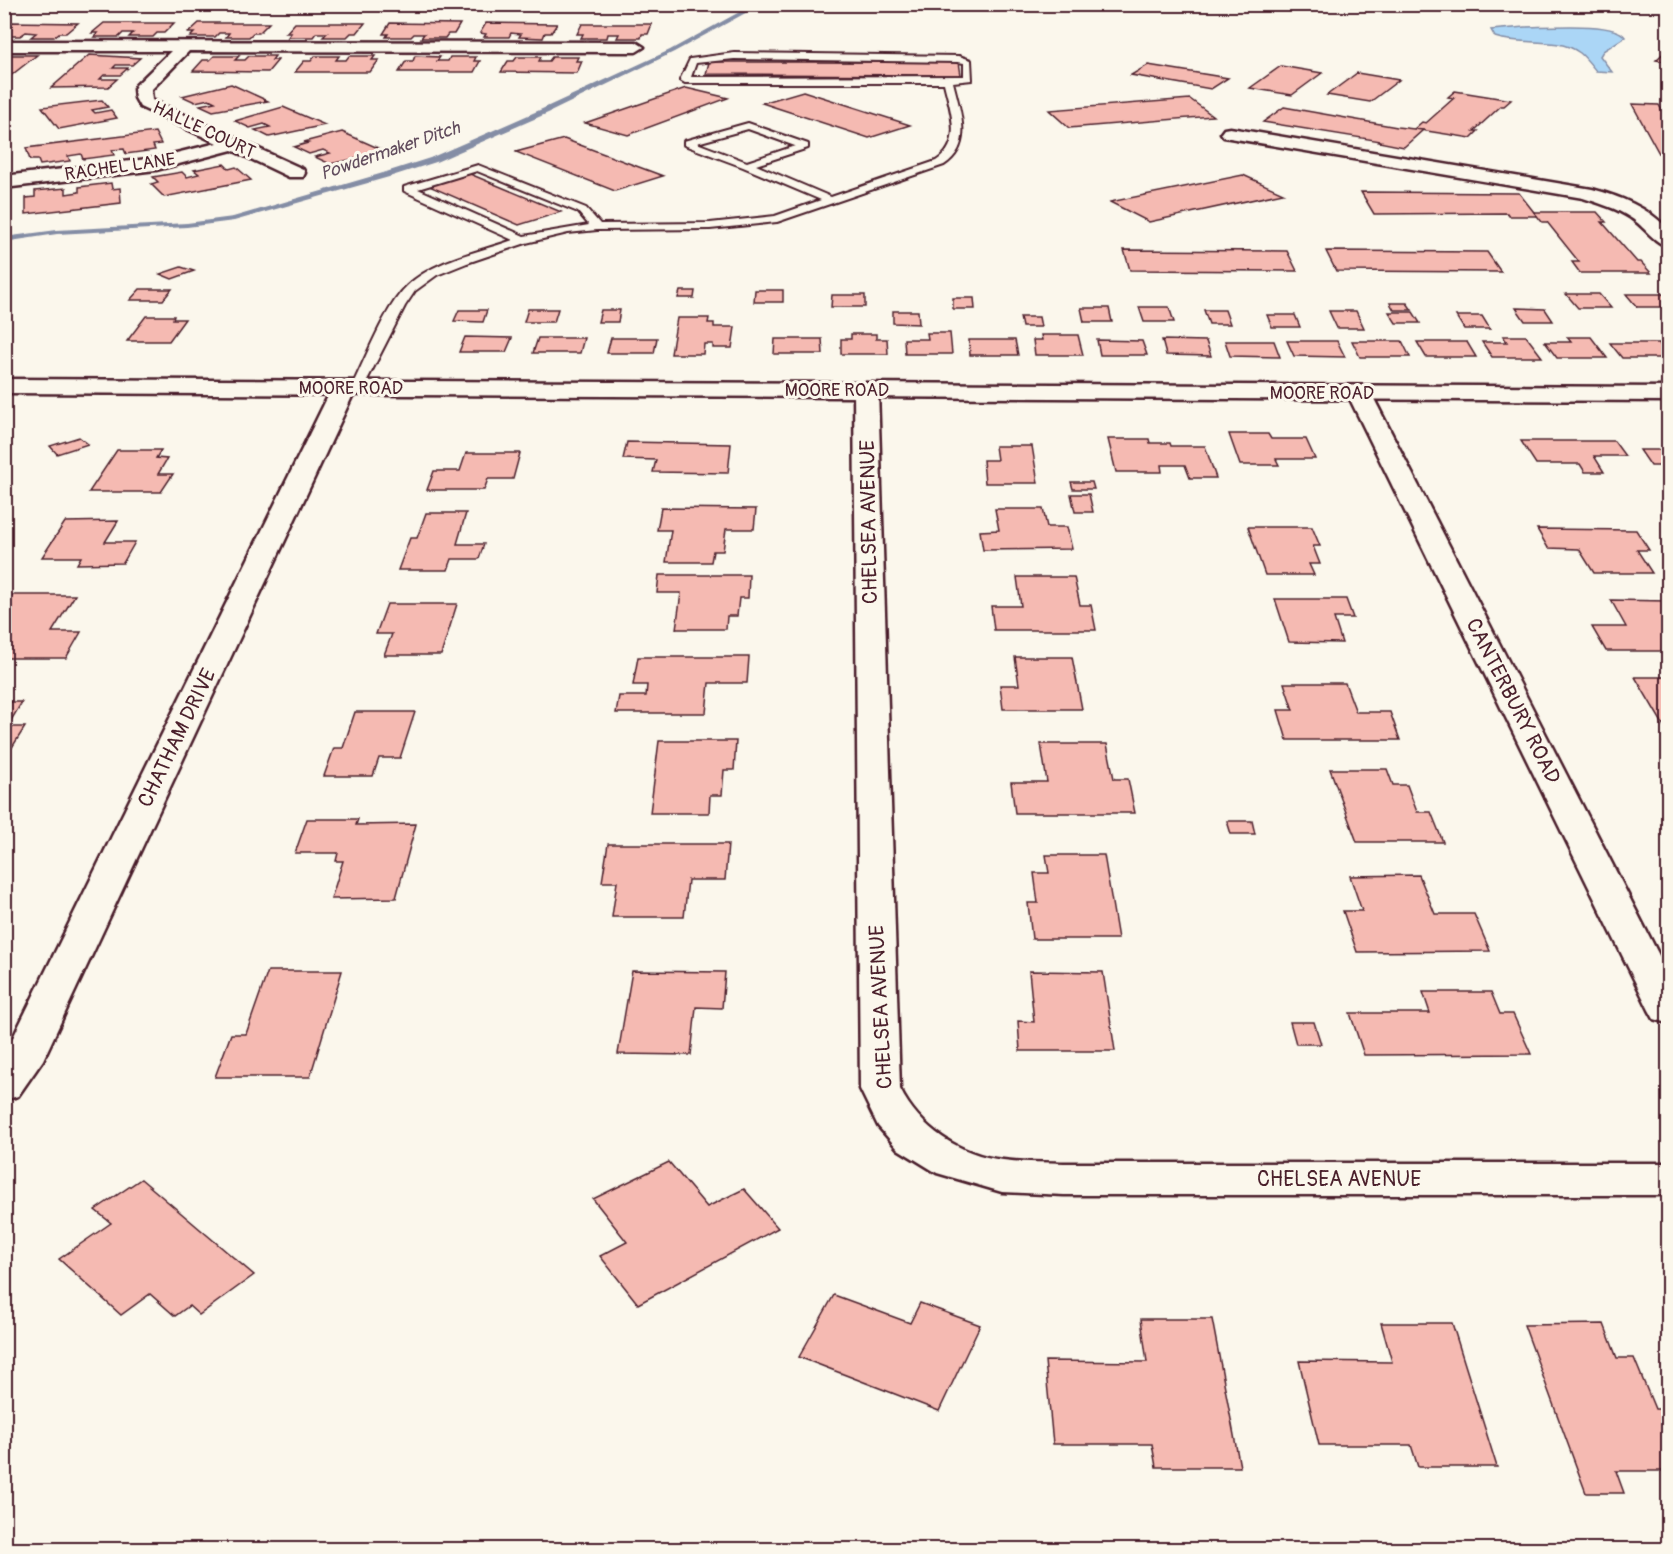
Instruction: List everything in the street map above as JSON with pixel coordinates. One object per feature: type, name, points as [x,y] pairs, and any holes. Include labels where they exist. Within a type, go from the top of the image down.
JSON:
[{"type":"street","points":[[4,46],[636,47]]},
{"type":"street","name":"HALLE COURT","points":[[184,46],[142,89],[143,98],[154,108],[296,173]]},
{"type":"street","points":[[1230,133],[1586,193],[1613,201],[1643,215],[1668,240]]},
{"type":"street","name":"RACHEL LANE","points":[[4,182],[156,164],[233,144]]},
{"type":"street","name":"MOORE ROAD","points":[[4,386],[1668,394]]},
{"type":"street","name":"CHATHAM DRIVE","points":[[4,1086],[23,1060],[351,388]]},
{"type":"street","name":"CHELSEA AVENUE","points":[[866,390],[880,1089],[892,1114],[913,1138],[952,1162],[1002,1176],[1064,1179],[1668,1179]]},
{"type":"street","name":"CANTERBURY ROAD","points":[[1359,393],[1668,1010]]},
{"type":"lane","points":[[708,58],[959,58],[968,62],[969,78],[948,80],[685,80],[693,61],[708,58]]},
{"type":"lane","points":[[351,388],[399,304],[411,289],[433,273],[523,240],[568,230],[597,227],[746,224],[777,219],[940,163],[952,155],[957,131],[948,80]]},
{"type":"lane","points":[[747,165],[805,146],[748,126],[687,143],[747,165],[831,201]]},
{"type":"lane","points":[[523,240],[408,189],[478,168],[582,210],[597,227]]},
{"type":"water","points":[[1525,27],[1594,27],[1619,32],[1625,37],[1603,51],[1600,56],[1612,72],[1596,71],[1580,53],[1571,48],[1550,43],[1505,40],[1495,37],[1491,30]]},
{"type":"building","points":[[10,22],[78,23],[66,33],[59,33],[54,37],[31,37],[36,33],[26,32],[20,36],[4,36],[4,26]]},
{"type":"building","points":[[104,23],[174,23],[164,33],[157,33],[153,37],[129,37],[133,33],[123,33],[119,37],[94,37],[98,33],[92,33]]},
{"type":"building","points":[[199,23],[269,23],[259,33],[253,33],[249,37],[226,37],[229,33],[219,33],[215,37],[190,37],[194,33],[188,33]]},
{"type":"building","points":[[295,23],[365,23],[357,33],[351,33],[347,37],[323,37],[327,33],[316,33],[313,37],[288,37],[291,33],[286,33]]},
{"type":"building","points":[[390,23],[460,24],[454,34],[448,34],[445,38],[421,38],[424,34],[414,34],[411,37],[386,37],[388,34],[383,34]]},
{"type":"building","points":[[486,23],[557,24],[551,33],[545,33],[543,38],[519,37],[521,34],[511,33],[509,37],[484,37],[486,34],[480,33]]},
{"type":"building","points":[[582,24],[652,24],[648,34],[642,34],[641,38],[617,38],[619,34],[608,34],[607,38],[581,38],[583,34],[577,34]]},
{"type":"building","points":[[1668,49],[1668,62],[1656,60]]},
{"type":"building","points":[[4,55],[37,55],[4,81]]},
{"type":"building","points":[[89,55],[140,58],[132,65],[116,65],[113,68],[128,68],[120,75],[104,75],[100,79],[117,79],[108,87],[51,88]]},
{"type":"building","points":[[214,56],[239,56],[235,60],[245,60],[249,56],[275,56],[272,60],[278,60],[268,72],[193,71],[203,60],[210,60]]},
{"type":"building","points":[[315,56],[339,56],[336,60],[346,60],[349,56],[375,56],[372,60],[379,60],[370,72],[295,72],[304,61],[311,61]]},
{"type":"building","points":[[415,56],[440,57],[437,61],[448,61],[450,57],[476,57],[474,61],[480,61],[474,72],[399,72],[406,61],[413,61]]},
{"type":"building","points":[[517,57],[541,57],[539,61],[549,61],[552,57],[578,57],[576,61],[582,61],[577,73],[501,72],[508,61],[514,61]]},
{"type":"building","points":[[709,62],[959,62],[961,75],[706,74]]},
{"type":"building","points":[[1148,65],[1228,78],[1211,89],[1131,75]]},
{"type":"building","points":[[1281,66],[1322,73],[1292,95],[1250,88]]},
{"type":"building","points":[[1357,73],[1399,80],[1370,102],[1327,95]]},
{"type":"building","points":[[231,84],[268,101],[213,111],[200,105],[215,102],[209,99],[195,102],[182,96]]},
{"type":"building","points":[[686,88],[728,98],[628,135],[585,123]]},
{"type":"building","points":[[803,91],[910,125],[869,138],[762,103]]},
{"type":"building","points":[[1455,91],[1511,100],[1501,106],[1474,131],[1478,131],[1471,138],[1414,129],[1422,122],[1426,123],[1454,98],[1448,97]]},
{"type":"building","points":[[1190,99],[1213,116],[1069,128],[1049,110]]},
{"type":"building","points":[[102,100],[108,107],[92,110],[95,113],[111,110],[117,118],[59,129],[42,107]]},
{"type":"building","points":[[1632,104],[1659,105],[1668,122],[1668,166],[1666,166]]},
{"type":"building","points":[[283,107],[325,125],[269,137],[255,130],[270,127],[264,124],[250,128],[235,121]]},
{"type":"building","points":[[1284,107],[1423,130],[1404,147],[1379,142],[1381,141],[1263,122]]},
{"type":"building","points":[[155,132],[161,144],[153,145],[155,150],[126,154],[124,149],[112,150],[114,155],[83,159],[81,154],[68,156],[70,161],[40,165],[38,160],[30,160],[26,148]]},
{"type":"building","points":[[342,132],[387,152],[330,164],[315,157],[330,153],[323,150],[309,154],[294,147],[308,143],[304,142]]},
{"type":"building","points":[[564,139],[663,176],[615,191],[516,152]]},
{"type":"building","points":[[224,164],[229,169],[236,167],[251,180],[164,197],[151,184],[158,182],[153,177],[182,172],[187,177],[199,174],[194,170]]},
{"type":"building","points":[[470,174],[561,212],[519,225],[429,186]]},
{"type":"building","points":[[1243,175],[1283,193],[1149,222],[1110,202]]},
{"type":"building","points":[[111,183],[112,189],[120,188],[121,203],[26,214],[26,198],[35,197],[35,191],[66,188],[66,194],[79,192],[79,187]]},
{"type":"building","points":[[1361,192],[1519,193],[1537,216],[1509,216],[1507,213],[1374,214]]},
{"type":"building","points":[[1534,212],[1597,212],[1606,222],[1602,222],[1637,262],[1641,262],[1651,273],[1580,273],[1572,262],[1579,262],[1547,222],[1542,222]]},
{"type":"building","points":[[1124,250],[1287,251],[1297,271],[1130,270]]},
{"type":"building","points":[[1326,251],[1487,252],[1501,272],[1336,271]]},
{"type":"building","points":[[181,267],[194,271],[172,279],[160,274]]},
{"type":"building","points":[[140,289],[172,289],[163,300],[130,300]]},
{"type":"building","points":[[755,290],[783,290],[783,302],[754,302]]},
{"type":"building","points":[[680,291],[695,291],[694,298],[678,298]]},
{"type":"building","points":[[1566,294],[1599,294],[1611,308],[1578,308]]},
{"type":"building","points":[[1626,294],[1663,294],[1668,300],[1668,307],[1637,307]]},
{"type":"building","points":[[832,295],[865,295],[865,307],[831,307]]},
{"type":"building","points":[[953,298],[974,298],[975,309],[953,309]]},
{"type":"building","points":[[1390,303],[1407,303],[1412,310],[1394,310]]},
{"type":"building","points":[[1139,307],[1169,307],[1174,322],[1144,322]]},
{"type":"building","points":[[1081,308],[1109,308],[1112,322],[1084,322]]},
{"type":"building","points":[[1516,308],[1545,309],[1553,321],[1525,321]]},
{"type":"building","points":[[528,309],[558,309],[554,322],[524,322]]},
{"type":"building","points":[[459,310],[487,310],[483,322],[454,321]]},
{"type":"building","points":[[601,310],[620,310],[618,322],[598,322]]},
{"type":"building","points":[[1204,310],[1225,310],[1230,324],[1209,324]]},
{"type":"building","points":[[893,311],[918,311],[919,324],[893,323]]},
{"type":"building","points":[[1329,311],[1356,311],[1364,328],[1337,328]]},
{"type":"building","points":[[1389,312],[1413,312],[1420,323],[1396,323]]},
{"type":"building","points":[[1267,315],[1295,315],[1300,327],[1272,327]]},
{"type":"building","points":[[146,316],[174,316],[173,319],[185,319],[169,341],[127,341]]},
{"type":"building","points":[[1456,316],[1482,316],[1490,329],[1464,329]]},
{"type":"building","points":[[1020,317],[1039,317],[1041,327],[1022,327]]},
{"type":"building","points":[[677,318],[709,318],[708,323],[714,323],[714,327],[735,327],[732,348],[713,348],[713,344],[704,344],[703,354],[671,354]]},
{"type":"building","points":[[927,333],[950,333],[952,354],[905,354],[904,339],[928,339]]},
{"type":"building","points":[[851,334],[876,334],[876,339],[887,339],[888,354],[841,354],[841,339],[851,339]]},
{"type":"building","points":[[1041,335],[1078,335],[1083,355],[1035,355],[1033,340],[1042,340]]},
{"type":"building","points":[[1503,336],[1526,336],[1542,357],[1492,357],[1482,342],[1507,342]]},
{"type":"building","points":[[465,337],[512,338],[506,352],[459,352]]},
{"type":"building","points":[[1567,337],[1591,337],[1607,358],[1557,358],[1545,342],[1571,342]]},
{"type":"building","points":[[538,338],[584,338],[580,353],[533,353]]},
{"type":"building","points":[[611,338],[657,338],[654,353],[607,353]]},
{"type":"building","points":[[775,339],[822,339],[823,354],[774,354]]},
{"type":"building","points":[[969,340],[1015,340],[1018,355],[970,355]]},
{"type":"building","points":[[1097,340],[1142,341],[1147,355],[1100,355]]},
{"type":"building","points":[[1162,340],[1206,341],[1211,356],[1166,355]]},
{"type":"building","points":[[1225,341],[1274,341],[1280,357],[1230,356]]},
{"type":"building","points":[[1287,341],[1337,341],[1345,357],[1294,356]]},
{"type":"building","points":[[1352,341],[1402,341],[1410,357],[1360,357]]},
{"type":"building","points":[[1417,342],[1467,342],[1476,357],[1426,357]]},
{"type":"building","points":[[1610,343],[1659,343],[1668,358],[1622,358]]},
{"type":"building","points":[[1229,434],[1268,434],[1271,439],[1306,439],[1315,459],[1276,459],[1279,465],[1240,465]]},
{"type":"building","points":[[79,437],[88,444],[57,454],[50,446]]},
{"type":"building","points":[[1108,439],[1149,439],[1150,443],[1170,443],[1171,446],[1205,446],[1216,478],[1190,478],[1185,465],[1161,465],[1162,472],[1116,472]]},
{"type":"building","points":[[1521,441],[1614,441],[1625,456],[1594,456],[1604,472],[1585,472],[1580,464],[1536,464]]},
{"type":"building","points":[[627,442],[731,444],[728,473],[653,472],[656,460],[623,459]]},
{"type":"building","points":[[995,446],[1032,446],[1038,483],[985,483],[983,460],[997,460]]},
{"type":"building","points":[[117,450],[161,450],[156,458],[167,459],[158,474],[173,474],[161,492],[89,492]]},
{"type":"building","points":[[1640,450],[1665,450],[1668,453],[1668,466],[1651,466]]},
{"type":"building","points":[[466,453],[520,453],[513,479],[488,479],[484,490],[427,490],[434,471],[460,471]]},
{"type":"building","points":[[1071,482],[1092,482],[1094,489],[1073,489]]},
{"type":"building","points":[[1071,494],[1089,494],[1093,512],[1075,512]]},
{"type":"building","points":[[661,508],[756,509],[754,529],[726,529],[723,551],[713,551],[711,562],[666,562],[671,530],[657,530]]},
{"type":"building","points":[[995,509],[1043,509],[1047,527],[1067,527],[1072,549],[983,550],[980,531],[999,530]]},
{"type":"building","points":[[426,513],[466,513],[457,544],[484,544],[479,559],[452,559],[448,570],[398,570],[410,538],[417,538]]},
{"type":"building","points":[[118,521],[105,542],[135,542],[123,563],[77,564],[81,557],[42,557],[65,522]]},
{"type":"building","points":[[1248,527],[1312,527],[1320,546],[1313,546],[1320,564],[1309,564],[1314,575],[1265,575]]},
{"type":"building","points":[[1537,529],[1636,530],[1649,550],[1637,550],[1652,573],[1594,573],[1579,549],[1548,548]]},
{"type":"building","points":[[659,575],[749,575],[748,598],[739,598],[737,616],[727,616],[726,629],[676,629],[681,593],[657,593]]},
{"type":"building","points":[[1017,577],[1074,577],[1080,605],[1091,605],[1096,630],[994,630],[991,606],[1021,606]]},
{"type":"building","points":[[4,595],[75,595],[52,632],[81,632],[66,658],[4,658]]},
{"type":"building","points":[[1275,599],[1346,599],[1353,618],[1334,618],[1342,643],[1289,642]]},
{"type":"building","points":[[1611,600],[1668,601],[1668,651],[1606,651],[1592,627],[1626,627]]},
{"type":"building","points":[[387,604],[457,604],[441,655],[384,655],[392,634],[376,634]]},
{"type":"building","points":[[638,657],[749,657],[747,683],[709,683],[706,713],[616,713],[619,696],[646,696],[647,685],[633,685]]},
{"type":"building","points":[[1015,657],[1072,657],[1082,709],[1003,709],[1000,685],[1019,685]]},
{"type":"building","points":[[1635,677],[1668,677],[1668,733]]},
{"type":"building","points":[[1284,683],[1345,683],[1356,712],[1390,712],[1400,740],[1287,740],[1278,710],[1293,710]]},
{"type":"building","points":[[4,702],[22,702],[7,727],[25,727],[4,760]]},
{"type":"building","points":[[355,712],[415,712],[400,758],[379,758],[373,776],[324,776],[334,748],[343,748]]},
{"type":"building","points":[[659,741],[736,741],[734,770],[724,770],[722,795],[710,795],[709,813],[650,813]]},
{"type":"building","points":[[1041,744],[1107,744],[1114,779],[1128,779],[1135,813],[1015,813],[1011,782],[1047,782]]},
{"type":"building","points":[[1330,769],[1387,769],[1393,785],[1407,785],[1417,812],[1431,812],[1443,842],[1357,842]]},
{"type":"building","points":[[307,819],[358,819],[356,825],[416,824],[396,898],[331,899],[343,861],[336,861],[338,853],[295,853]]},
{"type":"building","points":[[1227,821],[1252,821],[1255,834],[1231,834]]},
{"type":"building","points":[[608,844],[728,844],[725,880],[688,880],[684,917],[612,917],[617,882],[602,882]]},
{"type":"building","points":[[1046,855],[1104,855],[1118,939],[1032,939],[1028,903],[1038,903],[1034,873],[1049,873]]},
{"type":"building","points":[[1419,875],[1435,914],[1474,914],[1490,951],[1357,952],[1343,911],[1362,911],[1350,876]]},
{"type":"building","points":[[268,971],[342,971],[310,1077],[215,1077],[231,1034],[246,1034]]},
{"type":"building","points":[[632,971],[725,972],[722,1008],[696,1007],[691,1055],[618,1054]]},
{"type":"building","points":[[1029,971],[1103,972],[1115,1051],[1020,1051],[1018,1021],[1034,1022]]},
{"type":"building","points":[[1423,992],[1491,992],[1500,1014],[1513,1014],[1531,1054],[1364,1055],[1350,1013],[1430,1013]]},
{"type":"building","points":[[1290,1022],[1314,1022],[1321,1044],[1296,1044]]},
{"type":"building","points":[[669,1162],[707,1207],[744,1189],[778,1228],[638,1304],[600,1256],[627,1242],[593,1199]]},
{"type":"building","points":[[141,1179],[254,1275],[199,1315],[189,1306],[175,1316],[150,1294],[121,1315],[59,1259],[111,1223],[95,1210]]},
{"type":"building","points":[[834,1295],[910,1323],[920,1303],[980,1325],[939,1411],[799,1357]]},
{"type":"building","points":[[1141,1319],[1212,1319],[1240,1467],[1156,1467],[1152,1444],[1053,1444],[1045,1361],[1147,1362]]},
{"type":"building","points":[[1381,1323],[1452,1323],[1497,1467],[1418,1467],[1411,1445],[1319,1445],[1299,1361],[1392,1362]]},
{"type":"building","points":[[1604,1324],[1617,1358],[1634,1358],[1655,1409],[1668,1409],[1668,1471],[1616,1471],[1624,1493],[1586,1493],[1524,1325]]},
{"type":"waterway","name":"Powdermaker Ditch","points":[[4,240],[57,232],[187,225],[234,219],[386,175],[433,160],[545,111],[672,51],[759,4]]}]
